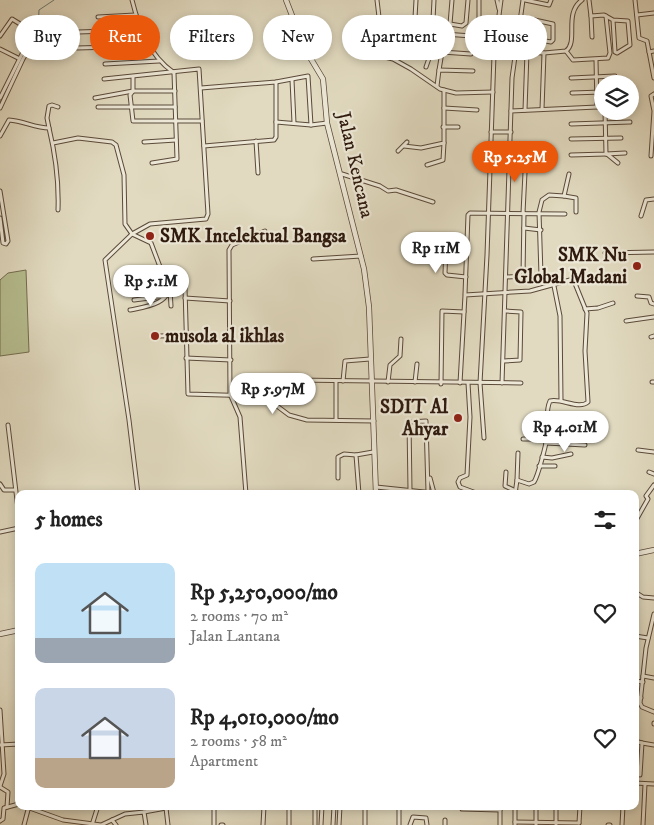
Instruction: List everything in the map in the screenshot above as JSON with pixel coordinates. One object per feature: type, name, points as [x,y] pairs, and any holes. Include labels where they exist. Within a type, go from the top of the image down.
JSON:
[{"type":"street","points":[[132,0],[136,15]]},
{"type":"street","name":"Jalan Kencana","points":[[286,0],[305,49],[322,76],[327,123],[342,174],[361,256],[369,307],[375,490]]},
{"type":"street","points":[[376,0],[379,15]]},
{"type":"street","points":[[415,15],[416,0]]},
{"type":"street","points":[[433,15],[434,0]]},
{"type":"street","points":[[452,0],[450,24],[462,26],[466,24],[468,0]]},
{"type":"street","points":[[479,0],[479,15]]},
{"type":"street","points":[[497,0],[500,12]]},
{"type":"street","points":[[500,15],[501,0]]},
{"type":"street","points":[[521,15],[524,0],[549,5],[551,0]]},
{"type":"street","points":[[566,51],[570,44],[572,14],[582,0]]},
{"type":"street","points":[[589,0],[592,37]]},
{"type":"street","points":[[636,0],[639,38],[646,40],[654,78]]},
{"type":"street","points":[[637,15],[654,13]]},
{"type":"street","points":[[591,16],[606,16],[613,20],[628,21],[630,46],[617,54],[615,52],[613,20]]},
{"type":"street","points":[[566,51],[573,60],[607,59],[610,54],[606,16]]},
{"type":"street","points":[[0,36],[12,19],[15,21]]},
{"type":"street","points":[[547,23],[553,24],[554,40],[547,42]]},
{"type":"street","points":[[0,49],[15,56]]},
{"type":"street","points":[[547,53],[566,51]]},
{"type":"street","points":[[649,52],[654,51]]},
{"type":"street","points":[[0,98],[17,60]]},
{"type":"street","points":[[0,108],[22,60]]},
{"type":"street","points":[[392,60],[444,90],[458,93],[492,92]]},
{"type":"street","points":[[426,66],[428,60]]},
{"type":"street","points":[[437,87],[441,60]]},
{"type":"street","points":[[484,438],[480,382],[494,60]]},
{"type":"street","points":[[502,383],[514,60]]},
{"type":"street","points":[[526,110],[527,60]]},
{"type":"street","points":[[542,109],[544,60]]},
{"type":"street","points":[[596,60],[596,75]]},
{"type":"street","points":[[105,64],[159,61],[174,73],[176,160],[152,163]]},
{"type":"street","points":[[104,79],[199,69],[201,88],[208,214],[206,220],[150,224],[132,234],[105,260],[138,490]]},
{"type":"street","points":[[439,70],[473,71]]},
{"type":"street","points":[[201,88],[276,82],[308,76],[311,125]]},
{"type":"street","points":[[571,78],[594,76]]},
{"type":"street","points":[[133,77],[133,91],[130,95],[132,116],[136,122],[202,121]]},
{"type":"street","points":[[292,80],[294,123]]},
{"type":"street","points":[[204,146],[276,139],[276,82]]},
{"type":"street","points":[[427,165],[443,160],[444,90]]},
{"type":"street","points":[[95,98],[133,91],[175,91]]},
{"type":"street","points":[[572,93],[594,92]]},
{"type":"street","points":[[651,156],[654,110],[651,96],[654,94]]},
{"type":"street","points":[[58,107],[52,104],[48,106],[47,118],[53,143],[58,210]]},
{"type":"street","points":[[98,107],[175,107]]},
{"type":"street","points":[[444,108],[477,110]]},
{"type":"street","points":[[511,111],[594,108]]},
{"type":"street","points":[[0,136],[10,120],[24,122],[30,126],[49,128]]},
{"type":"street","points":[[276,122],[311,125],[327,123]]},
{"type":"street","points":[[571,124],[630,122]]},
{"type":"street","points":[[605,123],[606,154]]},
{"type":"street","points":[[443,127],[458,127]]},
{"type":"street","points":[[491,132],[511,132]]},
{"type":"street","points":[[53,143],[78,138],[112,142],[116,145],[124,175],[124,220],[132,234],[150,243],[157,263],[165,280],[168,282],[171,306]]},
{"type":"street","points":[[572,140],[621,138]]},
{"type":"street","points":[[144,142],[176,140]]},
{"type":"street","points":[[256,141],[258,173]]},
{"type":"street","points":[[398,151],[405,144],[421,148],[444,143]]},
{"type":"street","points":[[511,150],[526,152],[523,214],[524,276]]},
{"type":"street","points":[[571,155],[625,153]]},
{"type":"street","points":[[606,154],[618,163]]},
{"type":"street","points":[[342,174],[380,186],[388,191],[396,190],[433,202]]},
{"type":"street","points":[[564,196],[569,174]]},
{"type":"street","points":[[0,191],[8,241],[6,244],[3,243],[0,218]]},
{"type":"street","points":[[507,277],[541,275],[540,212],[544,197],[550,195],[576,198],[576,212]]},
{"type":"street","points":[[641,216],[646,200],[654,198]]},
{"type":"street","points":[[460,383],[468,215],[470,213],[523,214],[540,212],[565,214]]},
{"type":"street","points":[[524,228],[541,230]]},
{"type":"street","points":[[246,490],[240,416],[230,394],[230,247],[266,231]]},
{"type":"street","points":[[466,247],[446,249],[445,273],[466,277]]},
{"type":"street","points":[[605,253],[654,252]]},
{"type":"street","points":[[313,259],[361,256]]},
{"type":"street","points":[[465,295],[506,293],[554,286],[573,280],[585,309],[588,402],[582,405],[552,400],[548,404],[546,441],[534,482],[530,484],[517,480]]},
{"type":"street","points":[[168,282],[184,285],[188,394],[230,394],[262,397],[274,403],[289,415],[300,419],[374,421]]},
{"type":"street","points":[[554,286],[560,316],[561,400]]},
{"type":"street","points":[[130,310],[152,306],[165,296],[169,287]]},
{"type":"street","points":[[134,300],[165,296]]},
{"type":"street","points":[[637,296],[649,297],[651,303],[654,304]]},
{"type":"street","points":[[185,298],[230,301]]},
{"type":"street","points":[[585,309],[598,308],[613,303]]},
{"type":"street","points":[[441,384],[442,311],[464,312]]},
{"type":"street","points":[[504,361],[519,361],[520,351],[521,312],[506,311]]},
{"type":"street","points":[[626,321],[654,317]]},
{"type":"street","points":[[160,336],[186,335]]},
{"type":"street","points":[[388,382],[390,365],[400,356],[401,340]]},
{"type":"street","points":[[186,358],[231,360]]},
{"type":"street","points":[[343,381],[345,361],[370,360]]},
{"type":"street","points":[[415,382],[417,364]]},
{"type":"street","points":[[294,380],[441,384],[480,382],[521,383]]},
{"type":"street","points":[[336,381],[336,419]]},
{"type":"street","points":[[468,383],[470,417],[467,475],[460,478],[458,482],[460,487],[468,490]]},
{"type":"street","points":[[375,487],[410,490],[410,421],[427,422],[429,474],[433,490]]},
{"type":"street","points":[[0,484],[4,490],[16,490],[8,425]]},
{"type":"street","points":[[523,439],[585,445]]},
{"type":"street","points":[[638,450],[654,452]]},
{"type":"street","points":[[338,478],[338,457],[344,454],[356,455],[373,452]]},
{"type":"street","points":[[516,490],[518,453]]},
{"type":"street","points":[[542,457],[552,458],[571,454]]},
{"type":"street","points":[[356,455],[359,490]]},
{"type":"street","points":[[539,466],[555,466]]},
{"type":"street","points":[[506,472],[505,486],[512,490]]},
{"type":"street","points":[[649,472],[654,474]]},
{"type":"street","points":[[639,516],[648,499],[646,496],[654,485]]},
{"type":"street","points":[[0,532],[15,529]]},
{"type":"street","points":[[639,553],[654,550]]},
{"type":"street","points":[[639,594],[643,597],[654,598]]},
{"type":"street","points":[[654,614],[648,638],[641,698],[642,707],[654,712]]},
{"type":"street","points":[[0,634],[15,631]]},
{"type":"street","points":[[639,637],[648,638]]},
{"type":"street","points":[[644,676],[654,678]]},
{"type":"street","points":[[639,682],[643,682]]},
{"type":"street","points":[[0,710],[4,774],[0,787],[8,792],[7,807]]},
{"type":"street","points":[[639,742],[654,745]]},
{"type":"street","points":[[640,775],[642,743]]},
{"type":"street","points":[[2,745],[15,744]]},
{"type":"street","points":[[639,783],[654,784]]},
{"type":"street","points":[[643,825],[644,784]]},
{"type":"street","points":[[0,821],[3,819],[4,808],[15,805]]},
{"type":"street","points":[[24,825],[28,810]]},
{"type":"street","points":[[45,810],[63,820],[92,825],[102,825],[125,814],[155,810]]},
{"type":"street","points":[[92,825],[97,810]]},
{"type":"street","points":[[166,810],[168,825]]},
{"type":"street","points":[[214,810],[214,825]]},
{"type":"street","points":[[263,825],[264,810]]},
{"type":"street","points":[[289,810],[289,825]]},
{"type":"street","points":[[315,810],[315,825]]},
{"type":"street","points":[[322,810],[322,825]]},
{"type":"street","points":[[333,825],[334,810]]},
{"type":"street","points":[[339,825],[340,810]]},
{"type":"street","points":[[365,810],[365,825]]},
{"type":"street","points":[[399,810],[399,825]]},
{"type":"street","points":[[500,810],[500,825]]},
{"type":"street","points":[[515,810],[515,823],[536,824],[579,824],[580,810]]},
{"type":"street","points":[[536,810],[536,824]]},
{"type":"street","points":[[556,810],[556,824]]},
{"type":"street","points":[[622,825],[623,810]]},
{"type":"street","points":[[144,812],[146,825]]},
{"type":"street","points":[[410,825],[413,817],[426,818],[427,825]]},
{"type":"street","points":[[112,820],[116,825]]},
{"type":"street","points":[[445,820],[445,825]]},
{"type":"green space","points":[[26,270],[29,352],[0,356],[0,280],[8,273]]},
{"type":"waterway","points":[[39,15],[39,10],[54,0]]},
{"type":"waterway","points":[[0,103],[6,90]]},
{"type":"place","name":"SMK Intelektual Bangsa","points":[[150,236]]},
{"type":"place","name":"SMK Nu Global Madani","points":[[637,266]]},
{"type":"place","name":"musola al ikhlas","points":[[155,336]]},
{"type":"place","name":"SDIT Al Ahyar","points":[[458,418]]}]
